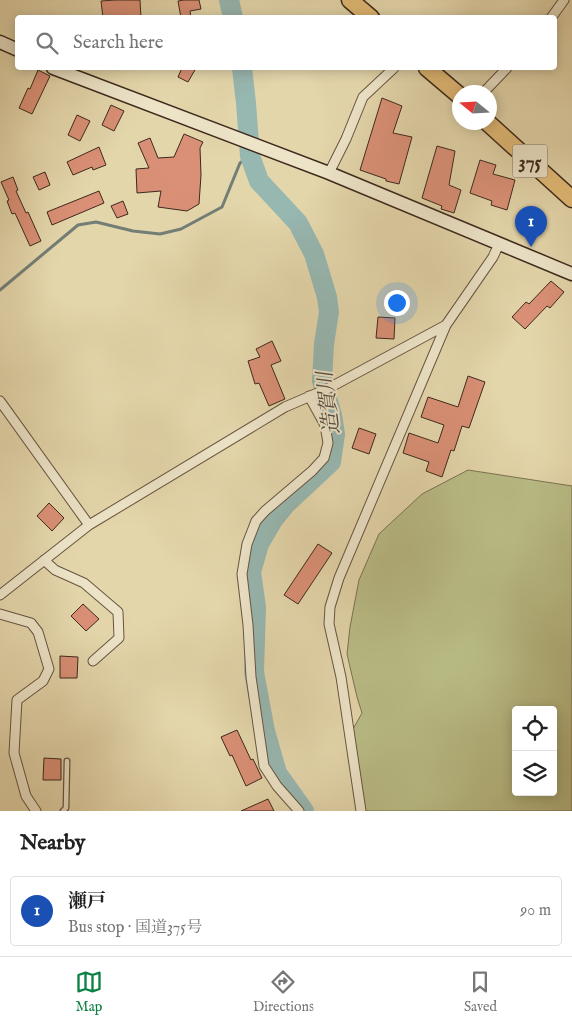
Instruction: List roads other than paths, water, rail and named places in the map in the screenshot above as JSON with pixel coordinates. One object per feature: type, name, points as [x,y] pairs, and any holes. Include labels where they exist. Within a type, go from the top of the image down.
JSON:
[{"type":"highway","points":[[350,0],[367,15]]},
{"type":"highway","points":[[430,70],[452,89]]},
{"type":"highway","name":"375","points":[[496,130],[572,199]]},
{"type":"street","points":[[553,15],[564,0]]},
{"type":"street","points":[[0,42],[15,49]]},
{"type":"street","points":[[57,70],[329,173],[572,274]]},
{"type":"street","points":[[329,173],[346,139],[363,97],[392,70]]},
{"type":"street","points":[[491,85],[506,70]]},
{"type":"street","points":[[361,811],[341,676],[329,624],[330,607],[339,578],[446,325],[494,257],[499,244]]},
{"type":"street","points":[[0,595],[89,525],[285,407],[329,388],[446,325]]},
{"type":"street","points":[[299,811],[277,786],[264,766],[250,677],[248,624],[242,574],[247,544],[256,521],[324,458],[328,442],[325,425],[313,394]]},
{"type":"street","points":[[0,401],[89,525]]},
{"type":"street","points":[[44,560],[54,570],[84,583],[118,612],[119,638],[93,661]]},
{"type":"street","points":[[0,614],[31,623],[38,632],[49,669],[43,681],[18,700],[14,753],[26,796],[36,811]]},
{"type":"lane","points":[[63,811],[66,808],[67,761]]},
{"type":"waterway","name":"造賀川","points":[[229,0],[232,15]]},
{"type":"waterway","name":"造賀川","points":[[242,70],[250,156],[259,181],[298,223],[314,254],[327,297],[329,312],[324,344],[322,381],[332,415],[335,434],[331,462],[286,504],[273,520],[259,544],[251,572],[256,607],[254,672],[265,731],[277,773],[304,811]]},
{"type":"waterway","points":[[0,290],[78,225],[96,222],[133,231],[160,234],[181,229],[222,207],[240,163],[250,156]]},
{"type":"place","name":"瀬戸","points":[[531,247]]}]
